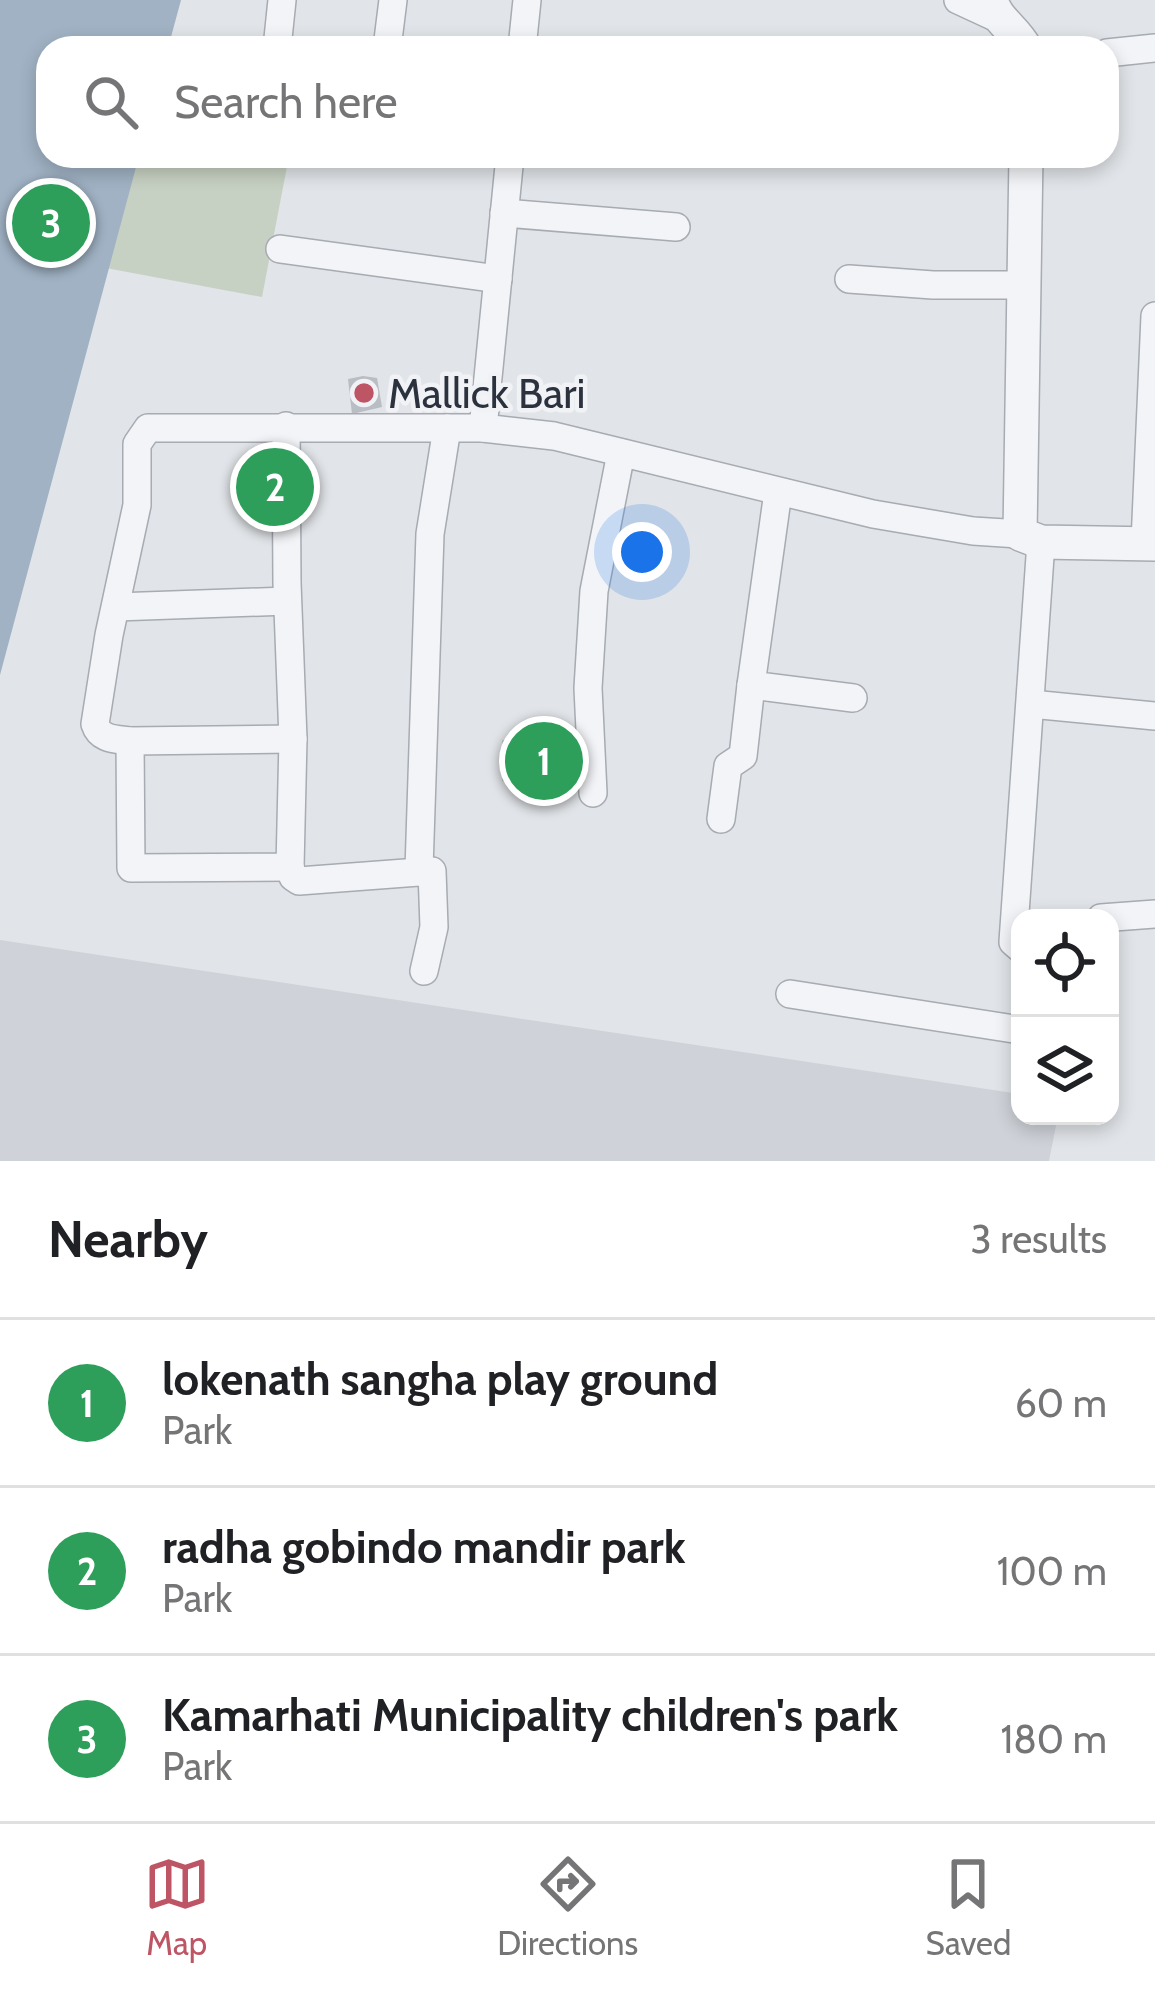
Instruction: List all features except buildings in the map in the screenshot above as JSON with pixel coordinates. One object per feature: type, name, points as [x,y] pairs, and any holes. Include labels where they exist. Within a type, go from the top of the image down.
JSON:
[{"type":"street","points":[[279,36],[282,0]]},
{"type":"street","points":[[388,36],[393,0]]},
{"type":"street","points":[[523,36],[527,0]]},
{"type":"street","points":[[958,0],[995,9],[1018,36]]},
{"type":"street","points":[[1119,52],[1155,48]]},
{"type":"street","points":[[483,428],[509,168]]},
{"type":"street","points":[[1015,909],[1031,704],[1026,168]]},
{"type":"street","points":[[503,213],[676,227]]},
{"type":"street","points":[[280,249],[498,279]]},
{"type":"street","points":[[849,279],[933,286],[1025,285]]},
{"type":"street","points":[[293,739],[130,741],[104,736],[95,724],[136,505],[137,444],[142,432],[157,426],[483,428],[554,436],[778,492],[973,531],[1150,543],[1155,316]]},
{"type":"street","points":[[286,426],[293,739],[290,867],[299,880],[432,871],[434,927],[424,971]]},
{"type":"street","points":[[418,869],[430,534],[446,428]]},
{"type":"street","points":[[593,793],[588,688],[594,591],[621,454]]},
{"type":"street","points":[[721,819],[728,766],[743,756],[778,492]]},
{"type":"street","points":[[116,607],[287,602]]},
{"type":"street","points":[[751,685],[853,698]]},
{"type":"street","points":[[1031,704],[1155,716]]},
{"type":"street","points":[[130,741],[131,868],[290,867]]},
{"type":"street","points":[[1119,917],[1155,914]]},
{"type":"street","points":[[790,994],[1011,1029]]},
{"type":"shaded area","points":[[0,940],[1011,1093],[1011,1125],[1056,1125],[1049,1161],[0,1161]]},
{"type":"green space","points":[[51,168],[287,168],[262,297],[79,263]]},
{"type":"green space","points":[[502,740],[586,740],[588,786],[502,781]]},
{"type":"water","points":[[0,0],[181,0],[171,36],[36,36],[36,168],[136,168],[0,675]]},
{"type":"place","name":"Kamarhati Municipality children's park","points":[[51,223]]},
{"type":"place","name":"Mallick Bari","points":[[364,393]]},
{"type":"place","name":"radha gobindo mandir park","points":[[275,487]]},
{"type":"place","name":"lokenath sangha play ground","points":[[544,761]]}]
